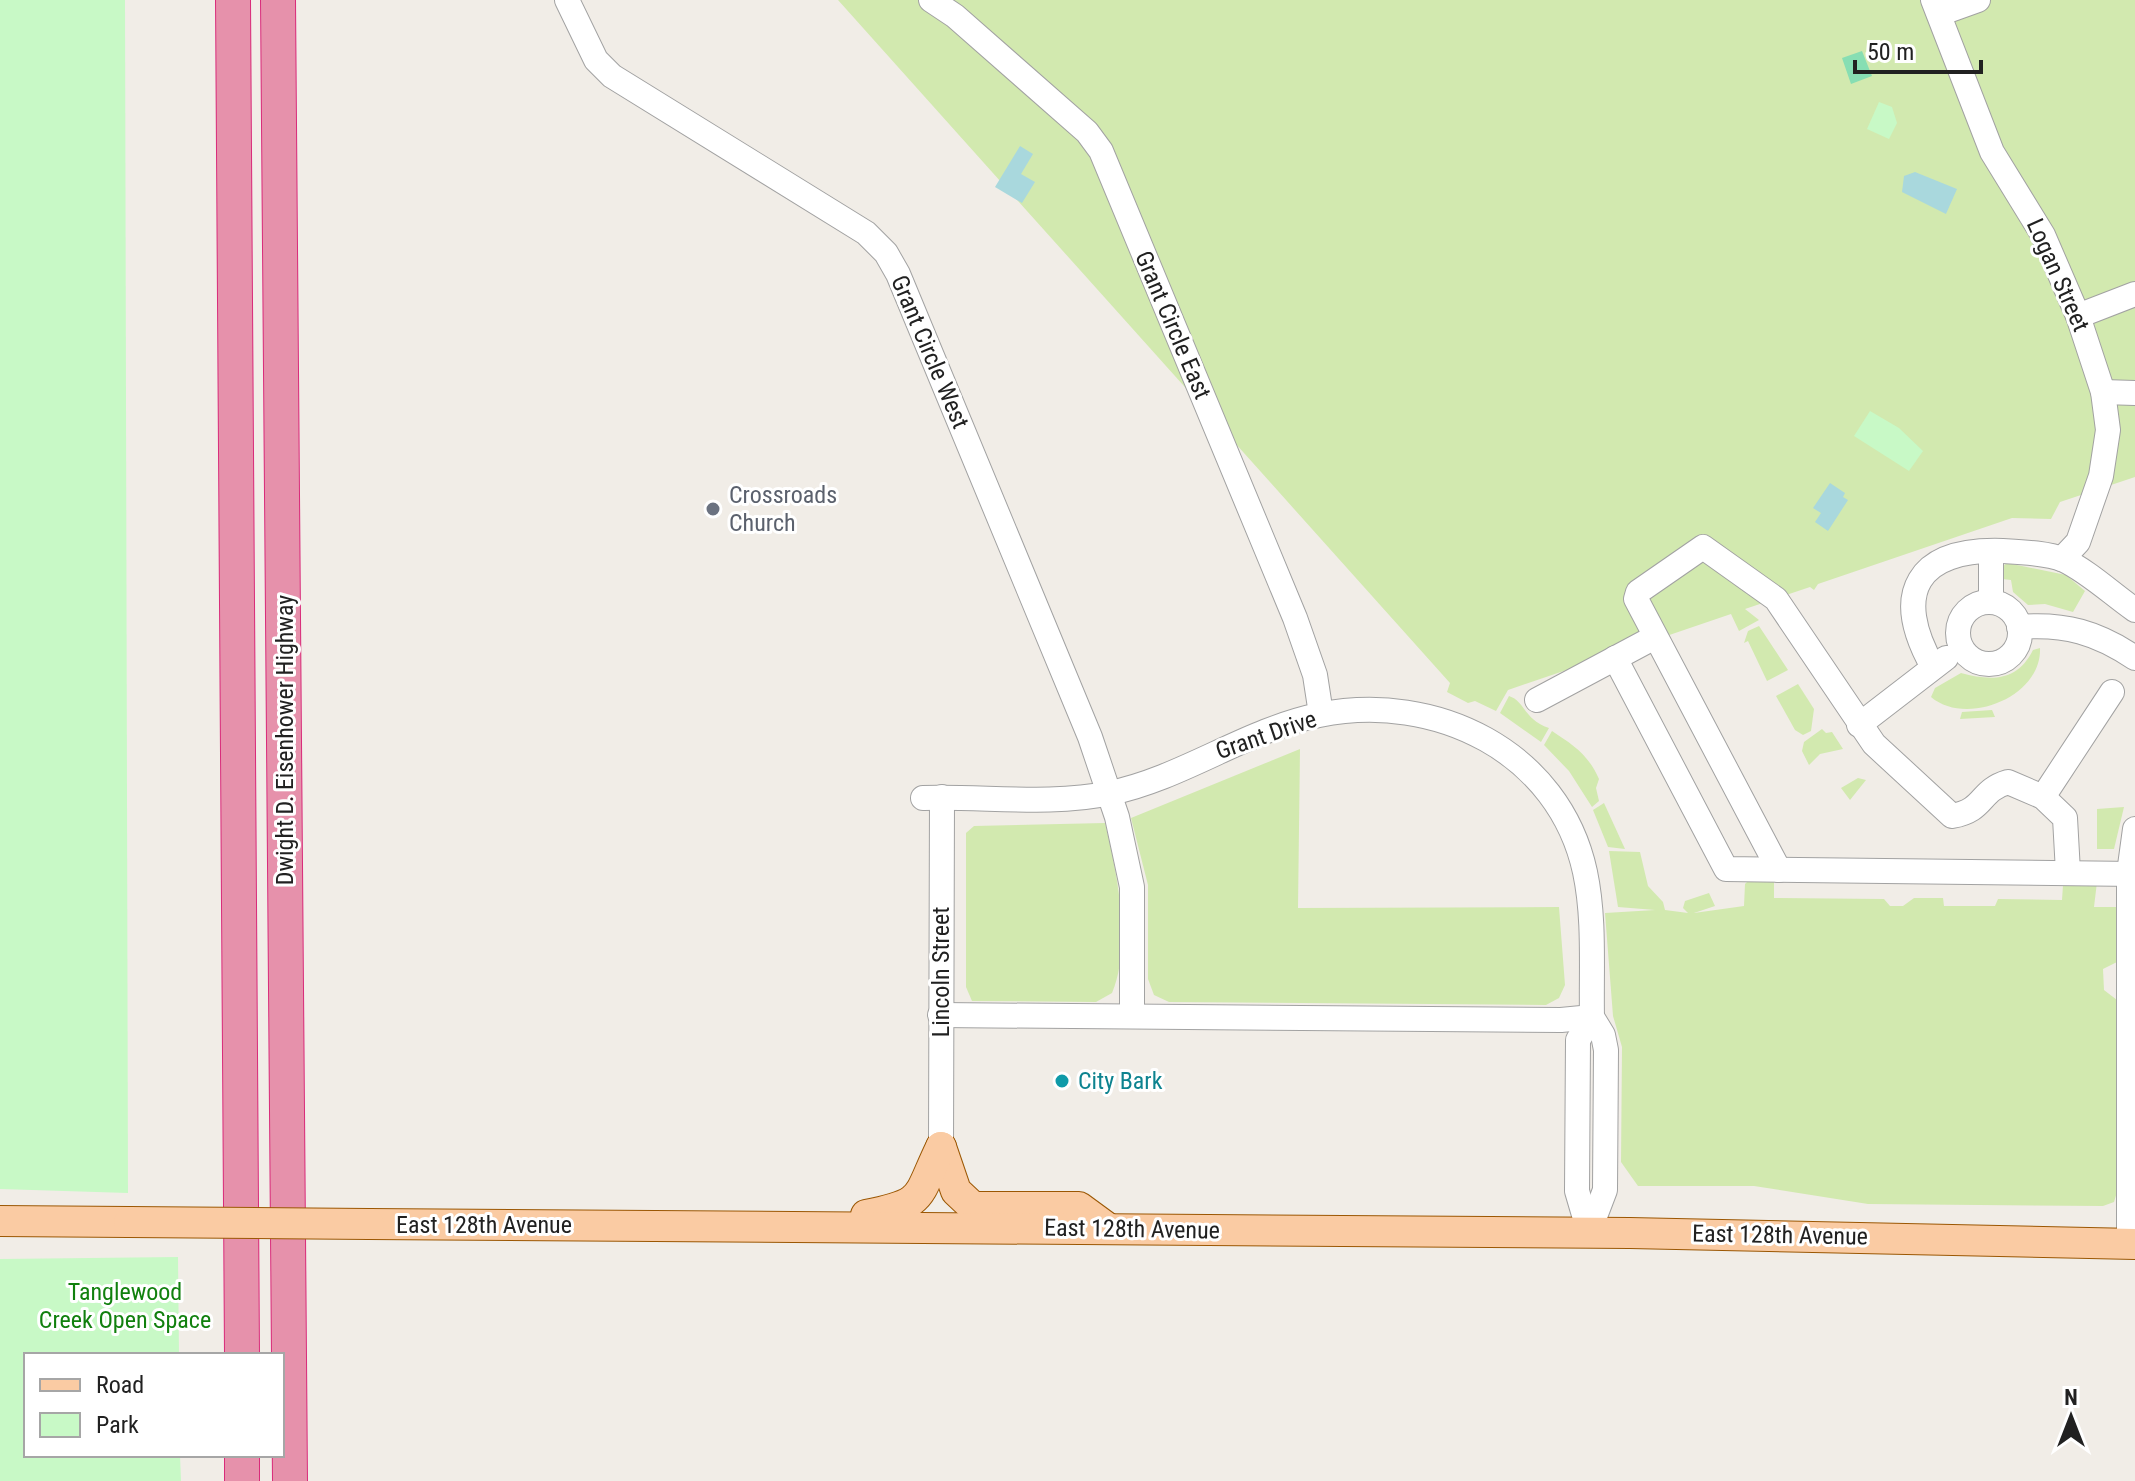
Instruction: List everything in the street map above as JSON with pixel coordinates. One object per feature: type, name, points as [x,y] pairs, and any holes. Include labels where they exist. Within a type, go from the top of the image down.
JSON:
[{"type":"highway","points":[[214,0],[221,1353]]},
{"type":"highway","points":[[233,0],[242,1353]]},
{"type":"highway","points":[[253,0],[261,1353]]},
{"type":"highway","name":"Dwight D. Eisenhower Highway","points":[[278,0],[290,1481]]},
{"type":"highway","points":[[221,1457],[221,1481]]},
{"type":"highway","points":[[242,1457],[242,1481]]},
{"type":"highway","points":[[261,1457],[261,1481]]},
{"type":"main road","points":[[805,1227],[913,1203],[927,1184],[941,1147]]},
{"type":"main road","points":[[941,1147],[956,1191],[973,1207],[1079,1207],[1109,1229]]},
{"type":"main road","name":"East 128th Avenue","points":[[0,1221],[1589,1232],[2132,1244]]},
{"type":"street","name":"Grant Circle West","points":[[567,0],[596,60],[612,76],[866,233],[886,253],[898,274],[1080,713],[1109,794],[1132,887],[1132,1016]]},
{"type":"street","name":"Grant Circle East","points":[[931,0],[955,16],[1075,122],[1101,151],[1295,618],[1315,675],[1321,714]]},
{"type":"street","points":[[1936,7],[1978,0]]},
{"type":"street","name":"Logan Street","points":[[1936,7],[1992,152],[2035,219],[2078,316],[2103,392],[2108,430],[2101,476],[2078,542],[2062,559]]},
{"type":"street","points":[[2078,316],[2135,294]]},
{"type":"street","points":[[2103,392],[2135,393]]},
{"type":"street","points":[[1779,870],[1640,609],[1638,592],[1703,547],[1776,599],[1874,744],[1952,816],[1971,812],[1993,786],[2008,782],[2043,797],[2065,818],[2068,872]]},
{"type":"street","points":[[1991,551],[1991,602]]},
{"type":"street","points":[[1933,667],[1914,627],[1911,605],[1918,584],[1929,568],[1949,556],[1991,551],[2062,559],[2135,610]]},
{"type":"street","points":[[1991,602],[2012,612],[2019,627],[2013,652],[1999,662],[1981,663],[1961,647],[1960,620],[1973,606],[1991,602]]},
{"type":"street","points":[[2019,627],[2079,629],[2107,640],[2135,658]]},
{"type":"street","points":[[1537,700],[1655,637]]},
{"type":"street","points":[[1859,725],[1961,647]]},
{"type":"street","points":[[1615,658],[1726,869],[2132,873]]},
{"type":"street","points":[[2043,797],[2112,692]]},
{"type":"street","name":"Grant Drive","points":[[933,797],[1073,798],[1109,794],[1274,728],[1321,714],[1424,714],[1453,722],[1513,754],[1546,787],[1570,823],[1586,874],[1592,1017],[1603,1035],[1606,1050],[1605,1190],[1589,1232]]},
{"type":"street","name":"Lincoln Street","points":[[933,797],[941,1147]]},
{"type":"street","points":[[2132,1244],[2132,873],[2135,829]]},
{"type":"street","points":[[940,1015],[1561,1020],[1592,1017]]},
{"type":"green space","points":[[0,0],[125,0],[128,1193],[0,1189]]},
{"type":"green space","points":[[838,0],[2135,0],[2135,477],[2060,502],[2051,519],[2012,518],[1818,584],[1814,590],[1810,587],[1745,609],[1759,620],[1739,631],[1731,614],[1508,690],[1496,711],[1475,701],[1468,703],[1447,692],[1450,683]]},
{"type":"green space","points":[[1862,51],[1872,76],[1851,84],[1842,58]]},
{"type":"green space","points":[[1879,102],[1892,107],[1897,123],[1889,139],[1867,129]]},
{"type":"green space","points":[[1870,411],[1899,428],[1923,451],[1909,471],[1854,436]]},
{"type":"green space","points":[[2007,563],[2066,575],[2085,591],[2073,612],[2045,604],[2028,605],[2013,592],[2011,580],[2002,579],[2002,567]]},
{"type":"green space","points":[[1759,626],[1788,670],[1767,681],[1748,641],[1744,643],[1748,631]]},
{"type":"green space","points":[[2040,648],[2037,665],[2029,681],[1999,702],[1981,708],[1963,709],[1946,706],[1931,697],[1935,688],[1961,673],[1993,678],[2011,673],[2027,661],[2033,650]]},
{"type":"green space","points":[[1798,684],[1814,709],[1811,731],[1803,735],[1795,730],[1776,696]]},
{"type":"green space","points":[[1509,696],[1534,720],[1549,728],[1541,742],[1500,713]]},
{"type":"green space","points":[[1992,710],[1995,717],[1960,719],[1962,712]]},
{"type":"green space","points":[[1822,729],[1826,733],[1832,732],[1843,749],[1820,754],[1809,765],[1802,751],[1804,742]]},
{"type":"green space","points":[[1552,731],[1579,751],[1595,770],[1599,779],[1596,788],[1599,801],[1592,807],[1569,771],[1544,745]]},
{"type":"green space","points":[[1300,749],[1298,908],[1559,907],[1565,985],[1559,998],[1546,1005],[1169,1002],[1154,995],[1148,979],[1148,885],[1131,818]]},
{"type":"green space","points":[[1858,778],[1866,780],[1850,800],[1841,788]]},
{"type":"green space","points":[[1604,803],[1625,849],[1608,847],[1593,810]]},
{"type":"green space","points":[[2124,807],[2114,849],[2097,849],[2097,809]]},
{"type":"green space","points":[[1105,823],[1118,886],[1122,931],[1118,974],[1112,993],[1096,1002],[972,1001],[966,987],[966,833],[974,826]]},
{"type":"green space","points":[[1609,851],[1640,852],[1648,886],[1663,902],[1665,910],[1688,913],[1683,908],[1685,901],[1709,893],[1715,906],[1694,913],[1744,906],[1745,884],[1749,880],[1774,880],[1774,898],[1884,899],[1890,906],[1903,906],[1914,898],[1943,898],[1944,906],[1995,906],[1998,899],[2062,900],[2063,885],[2097,882],[2094,907],[2117,907],[2117,962],[2103,969],[2104,990],[2117,1000],[2120,1182],[2114,1202],[2103,1206],[1868,1204],[1754,1186],[1638,1186],[1621,1162],[1622,1047],[1613,1016],[1605,913],[1655,910],[1618,907]]},
{"type":"green space","name":"Tanglewood Creek Open Space","points":[[178,1257],[179,1353],[24,1353],[24,1457],[180,1457],[181,1481],[0,1481],[0,1259]]},
{"type":"water","points":[[1020,146],[1033,154],[1021,174],[1035,182],[1022,203],[995,187]]},
{"type":"water","points":[[1915,172],[1957,189],[1946,214],[1902,192],[1904,176]]},
{"type":"water","points":[[1830,483],[1845,493],[1843,497],[1848,500],[1828,531],[1815,522],[1821,513],[1813,508]]},
{"type":"place","name":"Crossroads Church","points":[[713,509]]},
{"type":"place","name":"City Bark","points":[[1062,1081]]}]
